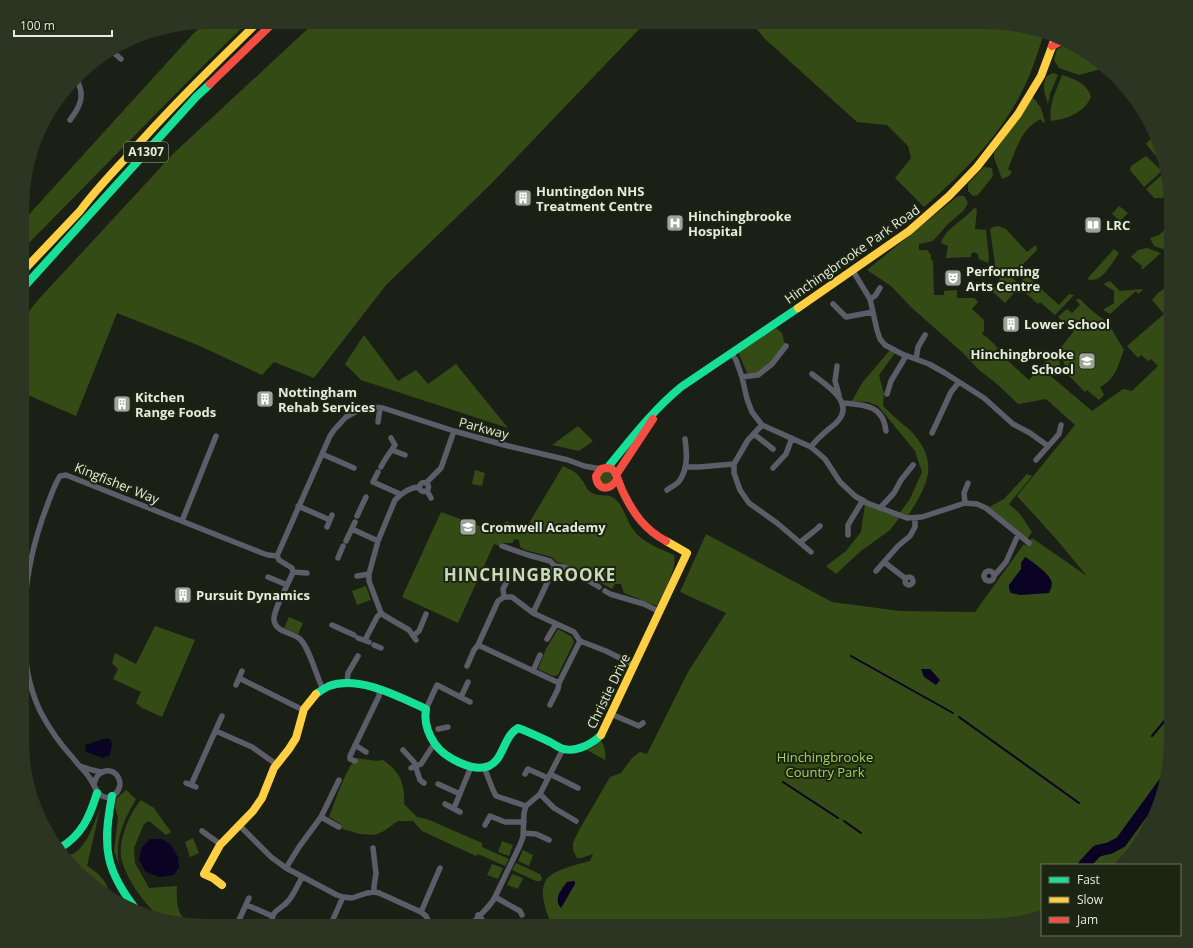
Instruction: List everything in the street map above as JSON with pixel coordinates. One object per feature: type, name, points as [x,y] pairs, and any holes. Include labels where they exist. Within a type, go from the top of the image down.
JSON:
[{"type":"main road","name":"A1307","points":[[29,265],[80,211],[88,200],[188,90],[251,29]]},
{"type":"main road","name":"A1307","points":[[29,281],[196,97],[267,29]]},
{"type":"main road","name":"Hinchingbrooke Park Road","points":[[605,468],[665,399],[883,250],[935,209],[960,186],[995,146],[1022,107],[1041,76],[1053,43]]},
{"type":"main road","points":[[1052,46],[1056,44]]},
{"type":"main road","name":"A1307","points":[[29,258],[77,209],[88,200]]},
{"type":"main road","name":"Hinchingbrooke Park Road","points":[[616,477],[665,399]]},
{"type":"main road","points":[[616,477],[614,484],[608,488],[601,486],[596,477],[597,474],[605,468],[612,469],[616,477],[623,494]]},
{"type":"main road","name":"Christie Drive","points":[[563,749],[583,747],[596,740],[603,732],[687,553],[649,530],[638,518],[623,494]]},
{"type":"main road","points":[[222,885],[214,878],[201,873],[220,844],[239,826],[261,800],[276,764],[286,754],[297,737],[303,710],[323,689],[338,683],[347,682],[361,684],[380,689],[426,709],[424,713],[433,730],[434,744],[442,752],[471,767],[484,767],[497,760],[511,732],[518,728],[530,732],[563,749]]},
{"type":"main road","points":[[63,846],[79,834],[85,826],[91,812],[95,789]]},
{"type":"main road","points":[[112,796],[107,820],[106,848],[109,864],[115,878],[130,902]]},
{"type":"street","points":[[115,55],[121,59]]},
{"type":"street","points":[[70,120],[78,110],[82,99],[79,83]]},
{"type":"street","points":[[853,270],[870,299],[880,339],[885,345],[892,350],[937,368],[984,398],[1013,424],[1030,433],[1048,446]]},
{"type":"street","points":[[870,299],[875,296],[880,288]]},
{"type":"street","points":[[833,304],[846,317],[873,312]]},
{"type":"street","points":[[916,360],[918,347],[925,335]]},
{"type":"street","points":[[742,377],[758,375],[772,364],[786,346]]},
{"type":"street","points":[[731,353],[736,360],[752,412],[762,425],[811,447],[825,459],[840,482],[855,496],[880,508],[907,518],[915,518],[965,503],[977,504],[986,508],[1029,543]]},
{"type":"street","points":[[887,394],[892,381],[906,356]]},
{"type":"street","points":[[811,447],[817,438],[837,422],[842,412],[843,403],[839,396],[835,381],[837,366]]},
{"type":"street","points":[[812,374],[839,396]]},
{"type":"street","points":[[932,433],[951,392],[959,382]]},
{"type":"street","points":[[843,403],[872,407],[882,415],[885,422],[886,431]]},
{"type":"street","name":"Parkway","points":[[277,556],[330,436],[346,417],[359,410],[373,407],[380,408],[508,446],[568,460],[584,466],[605,468]]},
{"type":"street","points":[[378,422],[380,408]]},
{"type":"street","points":[[762,425],[748,440],[734,464],[734,473],[740,490],[749,503],[777,523],[811,552]]},
{"type":"street","points":[[1036,460],[1059,434],[1061,425]]},
{"type":"street","points":[[426,614],[419,631],[414,638],[409,630],[381,613],[369,581],[368,574],[378,541],[395,500],[400,494],[426,483],[441,468],[454,431]]},
{"type":"street","points":[[754,434],[773,448]]},
{"type":"street","points":[[182,521],[216,436]]},
{"type":"street","points":[[391,438],[395,444],[390,455],[385,458],[373,482],[400,494]]},
{"type":"street","points":[[773,468],[786,454],[792,438]]},
{"type":"street","points":[[667,490],[680,481],[685,467],[687,455],[685,439]]},
{"type":"street","points":[[392,450],[405,455]]},
{"type":"street","points":[[322,454],[354,469]]},
{"type":"street","points":[[685,467],[734,464]]},
{"type":"street","points":[[880,508],[894,492],[913,465]]},
{"type":"street","name":"Parkway","points":[[584,466],[596,477]]},
{"type":"street","name":"Kingfisher Way","points":[[29,570],[41,522],[60,476],[66,475],[262,553],[277,556]]},
{"type":"street","points":[[426,483],[429,487],[427,491],[431,498]]},
{"type":"street","points":[[965,503],[964,493],[968,483]]},
{"type":"street","points":[[419,487],[422,491],[427,491]]},
{"type":"street","points":[[608,488],[623,494]]},
{"type":"street","points":[[338,558],[366,497]]},
{"type":"street","points":[[848,535],[848,525],[862,500]]},
{"type":"street","points":[[298,506],[331,518],[327,527]]},
{"type":"street","points":[[876,571],[898,546],[910,536],[915,527],[915,518]]},
{"type":"street","points":[[801,542],[820,526]]},
{"type":"street","points":[[352,529],[378,541]]},
{"type":"street","points":[[994,576],[1006,562],[1018,535]]},
{"type":"street","points":[[502,546],[550,561],[555,566],[565,567],[599,587]]},
{"type":"street","points":[[277,556],[278,560],[292,568],[293,572]]},
{"type":"street","points":[[884,562],[906,579]]},
{"type":"street","points":[[534,613],[555,566]]},
{"type":"street","points":[[293,572],[307,573]]},
{"type":"street","points":[[293,572],[275,612],[274,622],[280,629],[300,640],[307,651],[323,689]]},
{"type":"street","points":[[357,576],[368,574]]},
{"type":"street","points":[[268,577],[287,585]]},
{"type":"street","points":[[504,598],[503,589],[509,577]]},
{"type":"street","points":[[605,591],[644,604],[660,612]]},
{"type":"street","points":[[467,666],[498,602],[504,598],[512,597],[534,613],[574,632],[580,641],[606,651],[634,665]]},
{"type":"street","points":[[370,642],[377,617],[381,613]]},
{"type":"street","points":[[547,639],[556,624]]},
{"type":"street","points":[[332,626],[381,648]]},
{"type":"street","points":[[550,705],[558,690],[559,682],[580,641]]},
{"type":"street","points":[[478,645],[559,682]]},
{"type":"street","points":[[533,671],[540,655]]},
{"type":"street","points":[[347,682],[348,673],[358,656]]},
{"type":"street","points":[[236,685],[242,671]]},
{"type":"street","name":"Kingfisher Way","points":[[29,676],[34,696],[55,737],[80,766],[95,789]]},
{"type":"street","points":[[239,678],[303,710]]},
{"type":"street","points":[[461,697],[468,682]]},
{"type":"street","points":[[426,709],[437,685],[470,702]]},
{"type":"street","points":[[355,762],[350,759],[350,756],[380,689]]},
{"type":"street","points":[[611,714],[639,726],[643,723]]},
{"type":"street","points":[[191,785],[222,716]]},
{"type":"street","points":[[433,730],[448,727]]},
{"type":"street","points":[[216,731],[252,747],[276,764]]},
{"type":"street","points":[[414,767],[421,764],[434,744]]},
{"type":"street","points":[[355,745],[366,752]]},
{"type":"street","points":[[475,919],[493,902],[496,897],[520,845],[526,806],[540,794],[563,749]]},
{"type":"street","points":[[403,750],[414,762],[414,767],[420,780],[424,783]]},
{"type":"street","points":[[80,766],[101,772],[113,772],[119,779],[119,788],[112,796],[103,796],[95,789],[96,776],[101,772]]},
{"type":"street","points":[[454,808],[471,767]]},
{"type":"street","points":[[484,767],[496,796],[526,806]]},
{"type":"street","points":[[525,774],[528,768],[578,788]]},
{"type":"street","points":[[286,868],[321,817],[339,780]]},
{"type":"street","points":[[438,784],[460,794]]},
{"type":"street","points":[[540,794],[554,808],[576,821]]},
{"type":"street","points":[[445,804],[460,812]]},
{"type":"street","points":[[485,825],[490,816],[505,822],[524,822]]},
{"type":"street","points":[[321,817],[339,827]]},
{"type":"street","points":[[239,826],[271,857],[302,877],[343,897],[352,898],[374,892],[421,912],[428,919]]},
{"type":"street","points":[[202,831],[220,844]]},
{"type":"street","points":[[523,833],[536,834],[549,840]]},
{"type":"street","points":[[373,848],[376,874],[374,892]]},
{"type":"street","points":[[421,912],[440,868]]},
{"type":"street","points":[[272,919],[274,913],[289,901],[302,877]]},
{"type":"street","points":[[333,919],[343,897]]},
{"type":"street","points":[[496,897],[520,911],[522,915]]},
{"type":"street","points":[[240,919],[249,898]]},
{"type":"street","points":[[247,905],[272,916]]},
{"type":"street","points":[[478,915],[482,919]]},
{"type":"green space","points":[[198,29],[241,29],[29,243],[29,214]]},
{"type":"green space","points":[[307,29],[639,29],[490,185],[386,285],[314,378],[274,362],[262,375],[200,346],[117,313],[76,416],[29,396],[29,311],[174,153]]},
{"type":"green space","points":[[757,29],[998,29],[1021,32],[1042,38],[1026,83],[999,129],[976,157],[951,183],[924,207],[895,178],[911,158],[908,146],[887,125],[857,122],[764,38]]},
{"type":"green space","points":[[1063,46],[1065,47],[1085,59],[1099,70],[1079,75],[1059,68],[1054,60],[1057,49]]},
{"type":"green space","points":[[1053,73],[1058,75],[1050,94],[1048,104],[1044,90],[1044,83],[1047,76]]},
{"type":"green space","points":[[1062,75],[1083,85],[1091,97],[1084,107],[1069,117],[1051,121],[1050,115],[1052,103]]},
{"type":"green space","points":[[1033,97],[1041,108],[1045,122],[1043,123],[1041,119],[1034,123],[1024,134],[1008,169],[1012,172],[1009,176],[1002,179],[994,158],[994,153]]},
{"type":"green space","points":[[1150,139],[1157,157],[1146,144]]},
{"type":"green space","points":[[1146,156],[1160,169],[1161,172],[1144,187],[1130,170],[1131,166]]},
{"type":"green space","points":[[984,167],[992,168],[993,176],[978,195],[973,196],[968,191],[968,184]]},
{"type":"green space","points":[[1161,176],[1164,196],[1162,198],[1154,198],[1146,189]]},
{"type":"green space","name":"Hinchingbrooke Country Park","points":[[958,196],[964,196],[968,203],[964,210],[947,225],[933,241],[919,244],[919,250],[927,250],[931,255],[931,260],[933,261],[934,295],[944,295],[944,291],[957,290],[957,298],[974,298],[978,302],[972,309],[984,320],[984,331],[982,334],[998,348],[996,350],[1029,380],[1040,367],[1092,411],[1123,389],[1132,391],[1158,366],[1151,359],[1148,361],[1141,355],[1138,358],[1127,346],[1164,314],[1164,753],[1161,776],[1155,798],[1146,820],[1134,840],[1115,864],[1041,864],[1041,911],[1021,916],[998,919],[550,919],[543,897],[546,880],[549,876],[560,870],[590,861],[593,854],[577,858],[573,850],[573,843],[578,832],[610,777],[621,773],[632,758],[640,752],[647,754],[688,672],[726,613],[680,592],[706,534],[832,602],[900,611],[975,612],[1024,544],[1026,546],[1032,538],[1087,576],[1017,496],[1075,425],[1046,399],[1019,404],[1017,403],[912,308],[891,286],[867,270]]},
{"type":"green space","points":[[1119,206],[1128,213],[1120,221],[1112,214]]},
{"type":"green space","points":[[974,208],[977,209],[975,229],[986,230],[989,258],[988,263],[979,259],[978,254],[974,252],[971,254],[971,257],[946,258],[948,246],[941,243],[943,238],[951,228]]},
{"type":"green space","points":[[998,226],[1006,229],[1027,252],[1036,245],[1037,250],[1017,268],[1018,273],[1000,273],[996,271],[990,229]]},
{"type":"green space","points":[[1164,230],[1163,249],[1154,246],[1150,238],[1159,235]]},
{"type":"green space","points":[[1147,248],[1161,253],[1143,269],[1141,268],[1142,266],[1131,257],[1138,250]]},
{"type":"green space","points":[[1114,249],[1119,253],[1106,272],[1097,279],[1087,279]]},
{"type":"green space","points":[[1001,277],[1012,278],[1016,281],[1015,292],[1005,303],[992,291]]},
{"type":"green space","points":[[1028,277],[1059,305],[1069,294],[1074,295],[1055,315],[1040,302],[1038,304],[1020,288],[1023,279]]},
{"type":"green space","points":[[1110,281],[1120,291],[1143,290],[1138,294],[1136,291],[1110,314],[1103,310],[1114,303],[1114,291],[1103,284]]},
{"type":"green space","name":"Hinchingbrooke Country Park","points":[[1164,289],[1164,314],[1152,300],[1159,292]]},
{"type":"green space","points":[[1080,299],[1108,323],[1124,350],[1113,376],[1100,387],[1104,395],[1099,400],[1087,390],[1085,392],[1067,374],[1059,350],[1074,331],[1058,317],[1067,309],[1072,313],[1080,305],[1076,300]]},
{"type":"green space","points":[[776,328],[782,333],[785,345],[769,365],[760,372],[748,375],[738,352]]},
{"type":"green space","points":[[364,335],[398,381],[416,370],[428,384],[456,364],[508,428],[361,380],[345,364]]},
{"type":"green space","points":[[890,350],[895,353],[879,375],[884,394],[883,406],[911,431],[926,453],[928,464],[928,474],[921,494],[908,516],[898,515],[910,499],[922,472],[915,451],[878,406],[868,402],[852,401],[862,383]]},
{"type":"green space","points":[[1056,354],[1058,356],[1061,368],[1055,376],[1042,366],[1051,355],[1053,357]]},
{"type":"green space","points":[[578,426],[593,441],[579,451],[552,445]]},
{"type":"green space","points":[[563,466],[578,475],[587,489],[594,494],[614,498],[622,509],[632,528],[643,540],[674,555],[675,560],[672,574],[657,606],[624,593],[621,584],[615,584],[612,589],[594,579],[597,575],[594,571],[584,574],[565,564],[557,562],[552,557],[525,550],[520,547],[519,540],[515,539],[512,543],[502,543],[500,546],[494,544],[458,623],[402,597],[441,512],[499,533],[506,521],[525,530]]},
{"type":"green space","points":[[475,470],[485,473],[482,486],[472,484]]},
{"type":"green space","points":[[604,472],[608,472],[612,478],[608,484],[604,484],[600,480],[600,476]]},
{"type":"green space","points":[[1027,474],[1032,476],[1009,504],[1020,514],[1032,532],[1027,539],[989,507],[1004,499]]},
{"type":"green space","points":[[865,504],[888,514],[900,517],[890,530],[861,551],[836,574],[826,566],[846,551],[861,532]]},
{"type":"green space","points":[[366,586],[371,600],[357,605],[352,591]]},
{"type":"green space","points":[[289,617],[303,623],[298,634],[284,628]]},
{"type":"green space","points":[[155,626],[195,640],[162,717],[142,708],[136,703],[141,692],[113,679],[118,669],[112,663],[115,653],[136,664]]},
{"type":"green space","points":[[558,629],[572,637],[574,642],[558,675],[553,676],[538,669],[546,649]]},
{"type":"green space","points":[[600,740],[605,750],[605,760],[587,750],[595,746]]},
{"type":"green space","points":[[356,758],[373,761],[383,760],[389,764],[394,769],[402,784],[404,790],[404,804],[417,817],[427,819],[482,843],[482,847],[509,859],[505,866],[478,854],[476,856],[422,831],[413,821],[398,821],[384,831],[375,835],[360,834],[343,829],[341,824],[329,817],[344,779]]},
{"type":"green space","points":[[126,790],[136,799],[121,830],[118,847],[119,865],[114,851],[118,818],[115,807],[117,798]]},
{"type":"green space","points":[[141,800],[154,808],[171,832],[166,835],[149,821],[144,824],[134,848],[135,863],[149,888],[177,886],[178,906],[183,917],[172,916],[153,911],[142,898],[126,872],[121,856],[122,842],[126,826]]},
{"type":"green space","points":[[100,809],[87,866],[98,874],[105,882],[108,889],[81,867],[70,855],[84,844]]},
{"type":"green space","points":[[193,838],[199,853],[190,857],[185,842]]},
{"type":"green space","points":[[502,841],[513,845],[509,856],[498,852]]},
{"type":"green space","points":[[523,850],[533,855],[529,866],[518,861]]},
{"type":"green space","points":[[516,863],[540,874],[542,878],[541,881],[536,881],[512,870]]},
{"type":"green space","points":[[492,864],[503,868],[498,879],[487,875]]},
{"type":"green space","points":[[512,874],[523,878],[518,889],[507,885]]},
{"type":"shaded area","points":[[1025,557],[1040,567],[1051,580],[1052,583],[1049,593],[1020,595],[1011,593],[1009,585],[1021,569],[1021,563]]},
{"type":"shaded area","points":[[921,669],[930,669],[940,680],[936,685],[924,677]]},
{"type":"shaded area","points":[[107,738],[110,739],[112,744],[110,755],[103,758],[86,752],[85,745]]},
{"type":"shaded area","points":[[150,839],[162,839],[170,844],[178,857],[179,867],[174,875],[160,877],[146,872],[139,860],[142,847]]},
{"type":"shaded area","points":[[574,881],[575,884],[561,908],[558,898],[562,888],[567,882]]},
{"type":"waterway","points":[[851,656],[953,713]]},
{"type":"waterway","points":[[959,717],[1079,803]]},
{"type":"waterway","points":[[1152,736],[1164,721]]},
{"type":"waterway","points":[[783,782],[838,818]]},
{"type":"waterway","points":[[1085,864],[1097,851],[1110,848],[1121,842],[1156,794]]},
{"type":"waterway","points":[[844,821],[861,833]]},
{"type":"traffic: fast","points":[[29,281],[196,97],[210,84]]},
{"type":"traffic: fast","points":[[608,467],[652,415],[681,387],[798,308]]},
{"type":"traffic: fast","points":[[316,694],[329,686],[341,683],[353,683],[379,689],[426,709],[427,727],[435,744],[452,759],[467,766],[482,768],[494,763],[509,737],[518,728],[560,748],[569,750],[584,746],[601,735]]},
{"type":"traffic: fast","points":[[64,846],[80,831],[88,817],[97,793]]},
{"type":"traffic: fast","points":[[112,796],[107,830],[109,858],[119,884],[131,902]]},
{"type":"traffic: slow","points":[[29,265],[80,211],[102,184],[158,123],[251,29]]},
{"type":"traffic: slow","points":[[798,308],[909,231],[949,196],[977,167],[1018,114],[1041,76],[1053,43]]},
{"type":"traffic: slow","points":[[601,735],[687,553],[666,541]]},
{"type":"traffic: slow","points":[[222,885],[213,878],[204,874],[220,845],[253,811],[262,798],[274,768],[296,738],[304,709],[316,694]]},
{"type":"traffic: jam","points":[[210,84],[267,29]]},
{"type":"traffic: jam","points":[[1052,46],[1056,44]]},
{"type":"traffic: jam","points":[[616,475],[653,419]]},
{"type":"traffic: jam","points":[[617,479],[611,486],[605,488],[599,484],[596,476],[601,469],[612,469],[635,514],[652,532],[666,541]]},
{"type":"place","name":"Huntingdon NHS Treatment Centre","points":[[523,198]]},
{"type":"place","name":"Hinchingbrooke Hospital","points":[[675,223]]},
{"type":"place","name":"LRC","points":[[1093,225]]},
{"type":"place","name":"Performing Arts Centre","points":[[953,278]]},
{"type":"place","name":"Lower School","points":[[1011,324]]},
{"type":"place","name":"Hinchingbrooke School","points":[[1087,361]]},
{"type":"place","name":"Nottingham Rehab Services","points":[[265,399]]},
{"type":"place","name":"Kitchen Range Foods","points":[[122,404]]},
{"type":"place","name":"Cromwell Academy","points":[[468,527]]},
{"type":"place","name":"Pursuit Dynamics","points":[[183,595]]},
{"type":"district","name":"HINCHINGBROOKE","points":[[530,575]]}]
